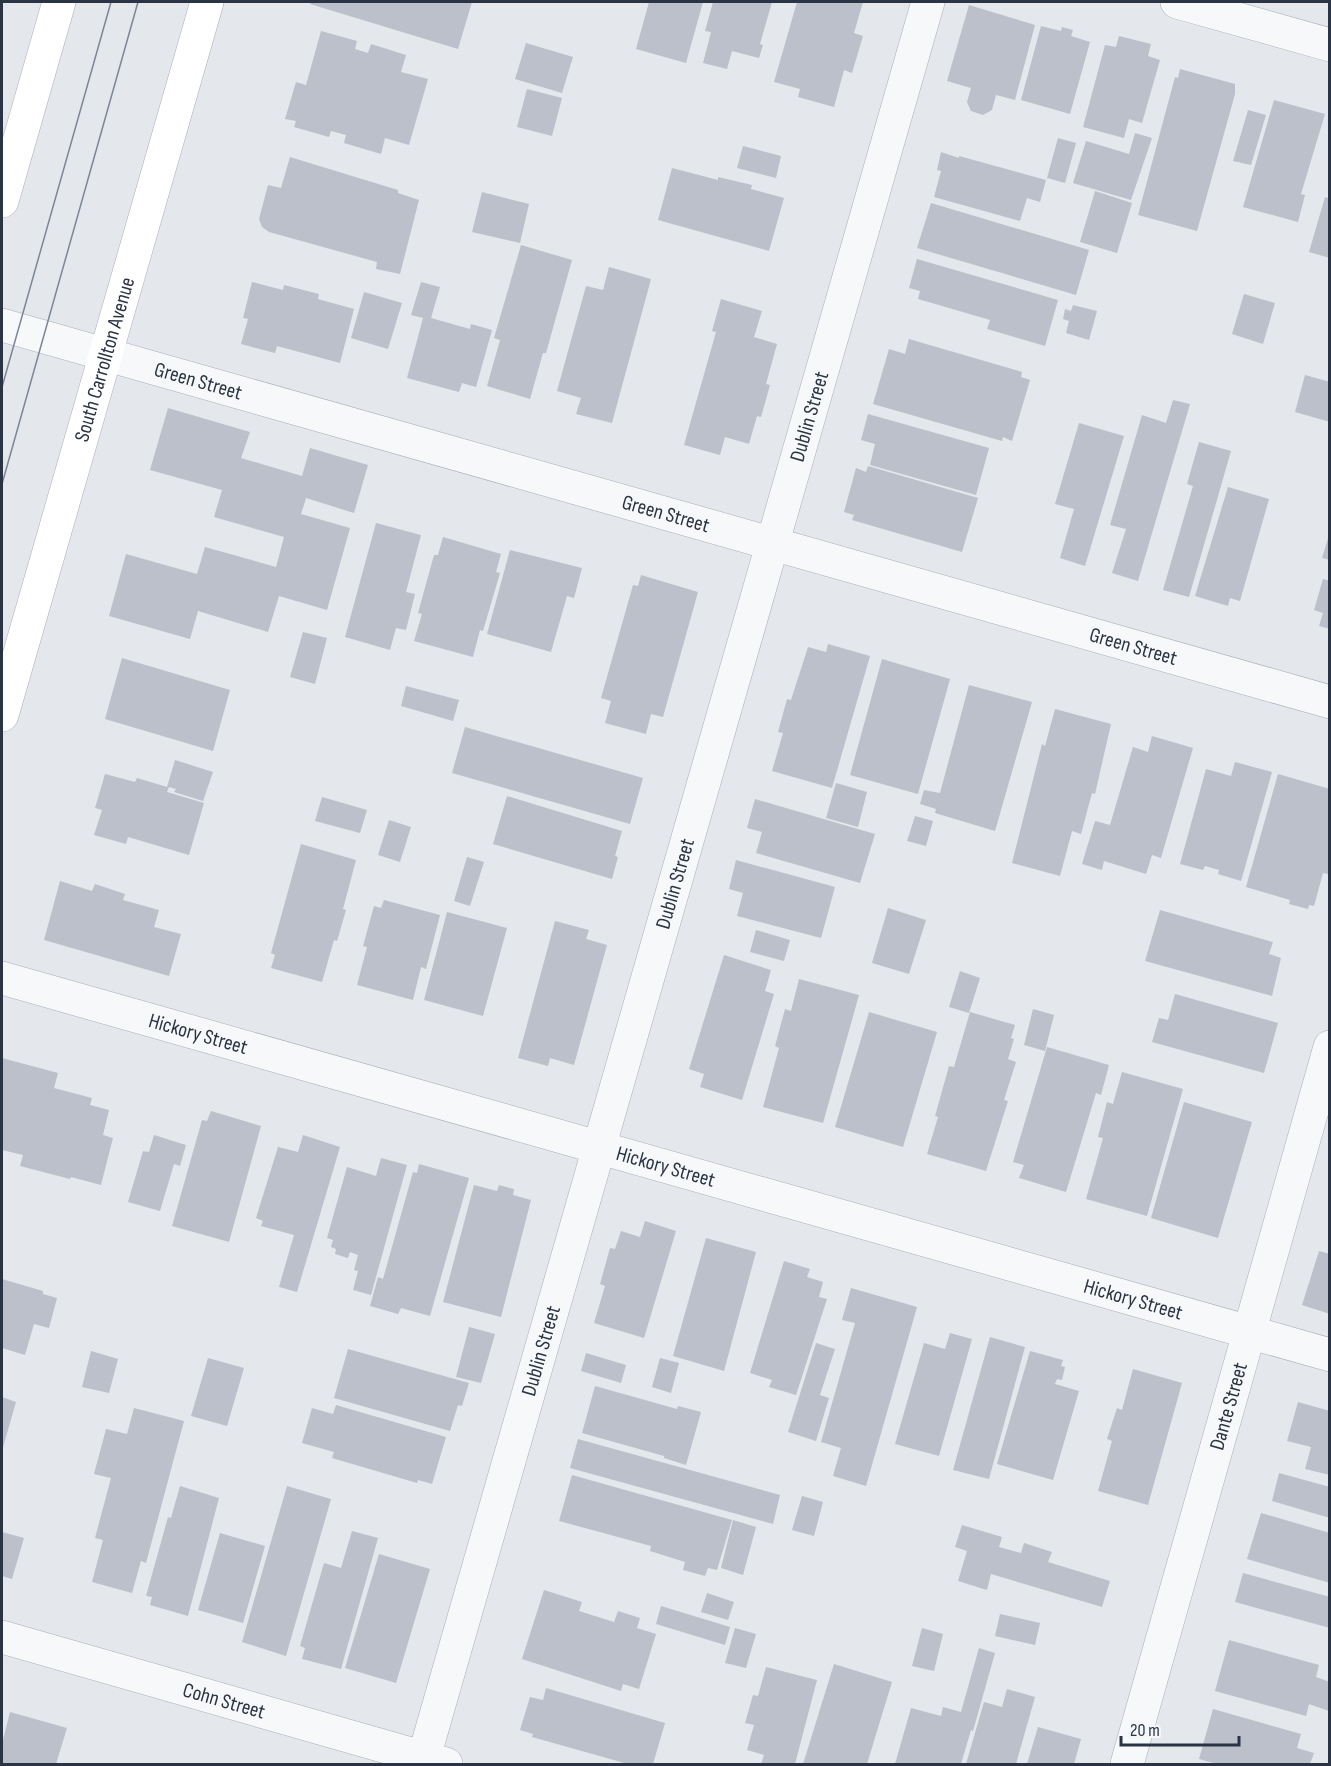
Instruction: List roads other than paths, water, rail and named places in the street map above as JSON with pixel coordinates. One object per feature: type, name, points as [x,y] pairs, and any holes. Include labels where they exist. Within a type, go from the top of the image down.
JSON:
[{"type":"main road","points":[[2,201],[58,2]]},
{"type":"main road","name":"South Carrollton Avenue","points":[[2,715],[207,2]]},
{"type":"street","name":"Dublin Street","points":[[430,1762],[598,1148],[928,2]]},
{"type":"street","points":[[1177,2],[1329,45]]},
{"type":"street","name":"Green Street","points":[[2,325],[1329,702]]},
{"type":"street","name":"Hickory Street","points":[[2,978],[1329,1356]]},
{"type":"street","name":"Dante Street","points":[[1127,1764],[1329,1047]]},
{"type":"street","name":"Cohn Street","points":[[2,1637],[430,1762]]},
{"type":"tram line","points":[[2,387],[111,2]]},
{"type":"tram line","points":[[2,484],[138,2]]}]
